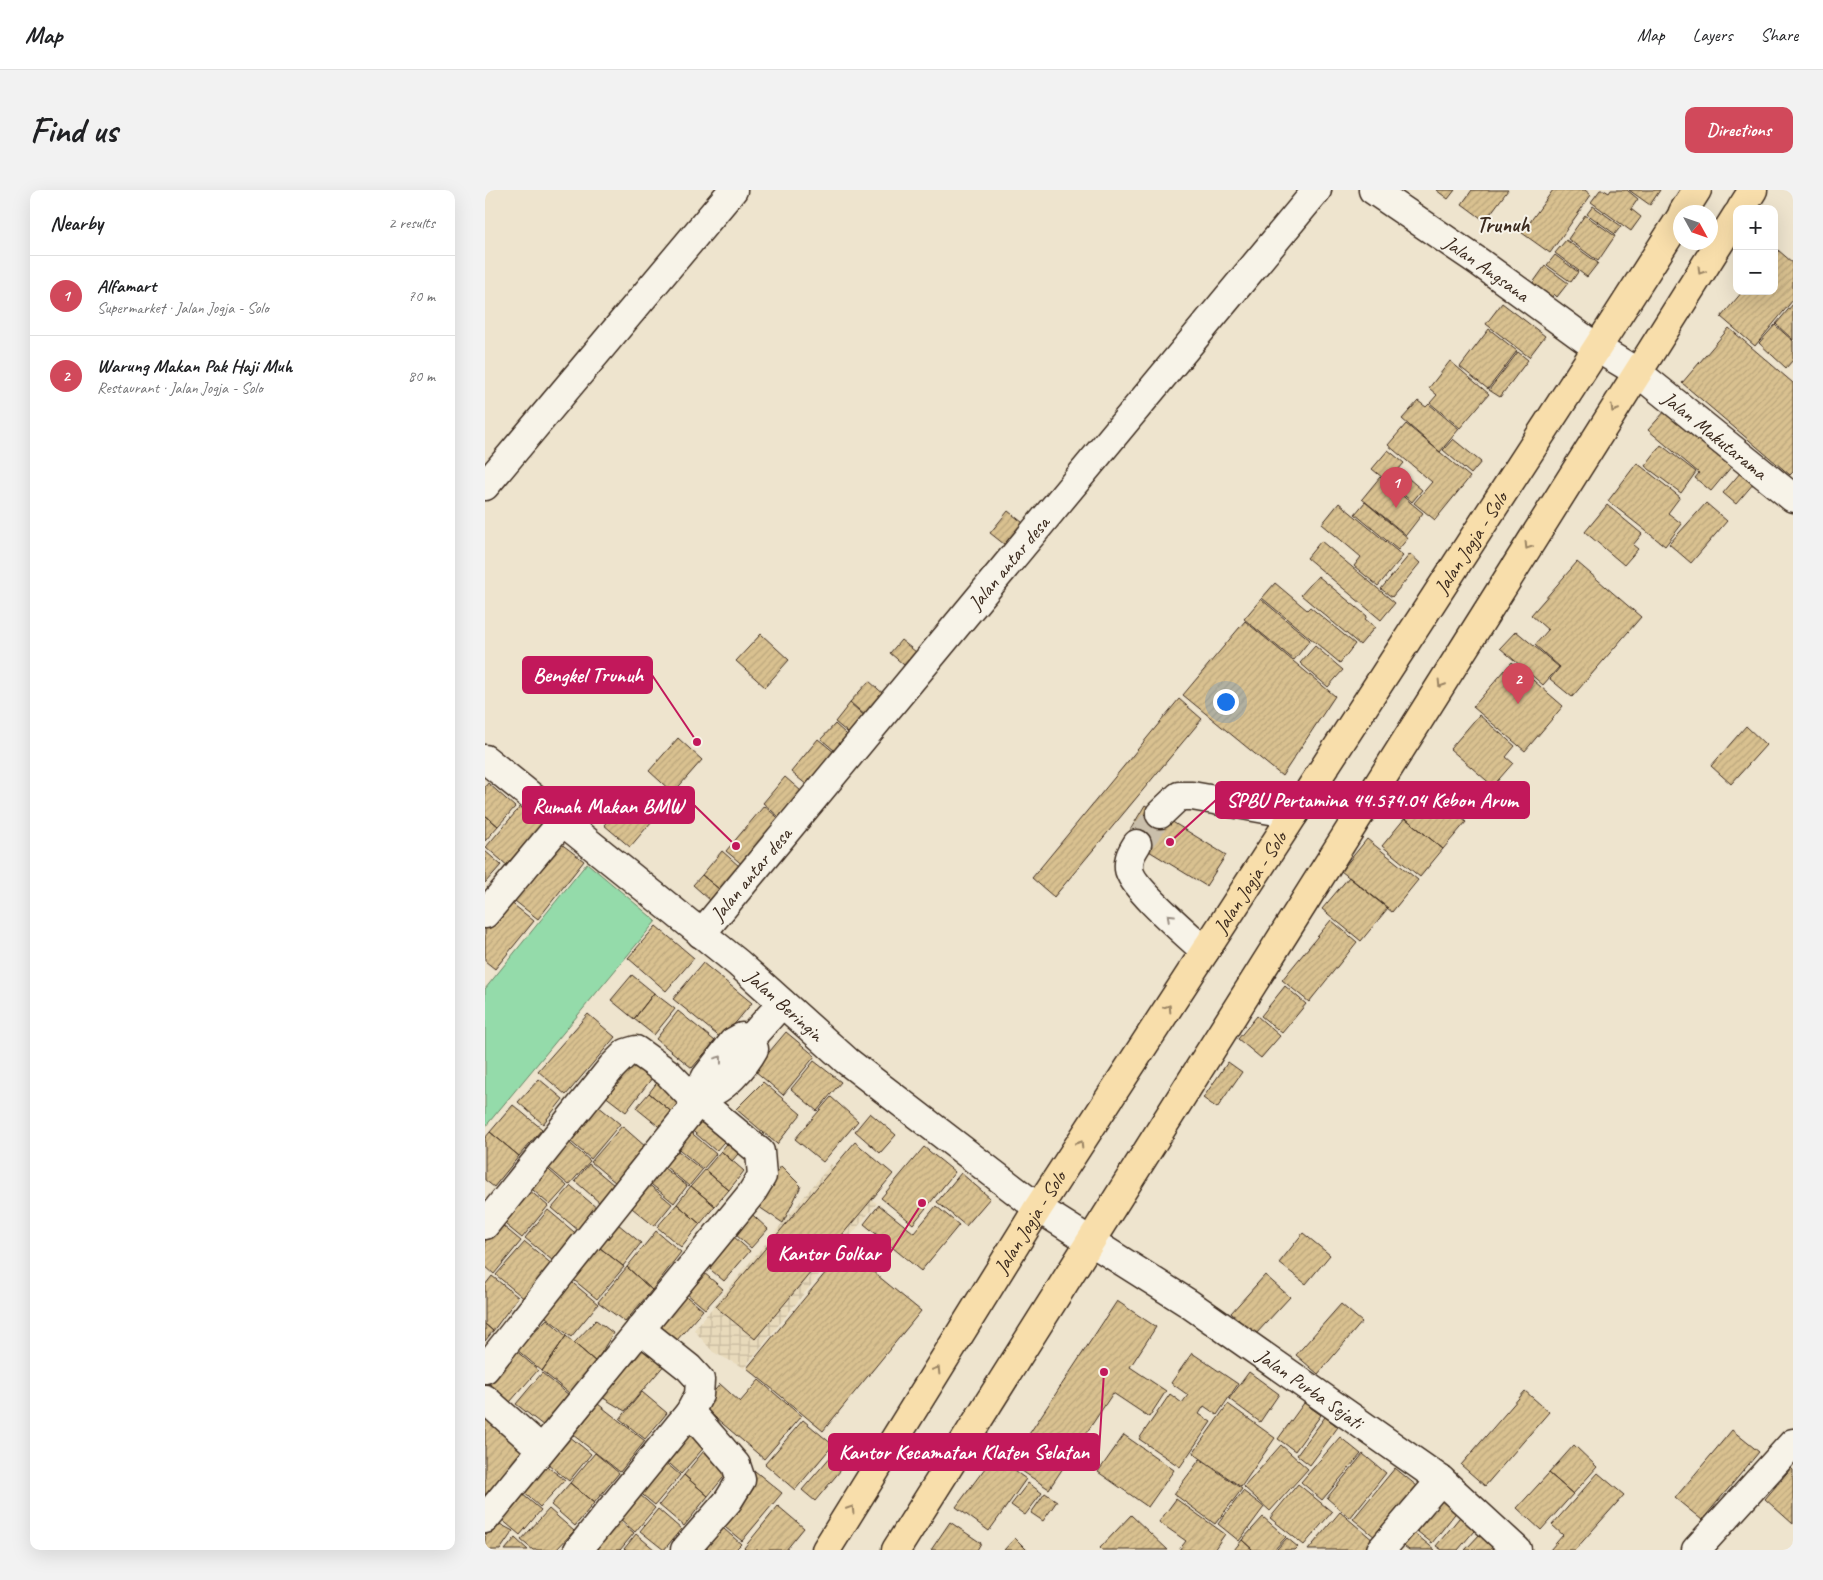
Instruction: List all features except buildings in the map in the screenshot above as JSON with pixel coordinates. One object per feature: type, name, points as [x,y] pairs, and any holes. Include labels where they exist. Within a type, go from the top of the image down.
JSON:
[{"type":"highway","points":[[1687,205],[1697,190]]},
{"type":"highway","points":[[1744,205],[1753,190]]},
{"type":"highway","points":[[896,1550],[1733,221]]},
{"type":"highway","name":"Jalan Jogja - Solo","points":[[825,1550],[1038,1208],[1673,229]]},
{"type":"street","points":[[485,486],[733,190]]},
{"type":"street","name":"Jalan antar desa","points":[[701,934],[1317,190]]},
{"type":"street","name":"Jalan Angsana","points":[[1373,190],[1479,262],[1597,348],[1637,372]]},
{"type":"street","name":"Jalan Makutarama","points":[[1637,372],[1793,498]]},
{"type":"street","name":"Jalan Beringin","points":[[485,759],[738,963],[847,1061],[1038,1208],[1090,1240]]},
{"type":"street","points":[[1160,814],[1179,796],[1192,796],[1294,814]]},
{"type":"street","points":[[485,914],[562,822]]},
{"type":"street","points":[[1137,844],[1129,856],[1129,871],[1137,886],[1205,951]]},
{"type":"street","points":[[485,1369],[700,1098],[717,1091],[749,1059],[754,1048],[750,1039],[783,1003]]},
{"type":"street","points":[[485,1225],[612,1067],[626,1053],[636,1050],[700,1098],[711,1112],[760,1152],[763,1176],[751,1194],[641,1329],[487,1512]]},
{"type":"street","name":"Jalan Purba Sejati","points":[[1090,1240],[1188,1303],[1441,1480],[1517,1550]]},
{"type":"street","points":[[578,1550],[690,1412],[699,1395],[700,1380],[689,1368],[641,1329]]},
{"type":"street","points":[[485,1399],[541,1449]]},
{"type":"street","points":[[685,1550],[728,1501],[741,1480],[736,1465],[690,1412]]},
{"type":"street","points":[[1696,1550],[1793,1443]]},
{"type":"street","points":[[1381,1550],[1441,1480]]},
{"type":"shaded area","points":[[831,1164],[852,1190],[877,1203],[744,1368],[713,1352],[694,1330]]},
{"type":"green space","points":[[587,863],[656,921],[485,1127],[485,989]]},
{"type":"tunnel","points":[[1137,844],[1160,814]]},
{"type":"place","name":"Alfamart","points":[[1396,508]]},
{"type":"place","name":"Warung Makan Pak Haji Muh","points":[[1518,704]]},
{"type":"place","name":"Bengkel Trunuh","points":[[697,742]]},
{"type":"place","name":"SPBU Pertamina 44.574.04 Kebon Arum","points":[[1170,842]]},
{"type":"place","name":"Rumah Makan BMW","points":[[736,846]]},
{"type":"place","name":"Kantor Golkar","points":[[922,1203]]},
{"type":"place","name":"Kantor Kecamatan Klaten Selatan","points":[[1104,1372]]},
{"type":"district","name":"Trunuh","points":[[1503,224]]}]
